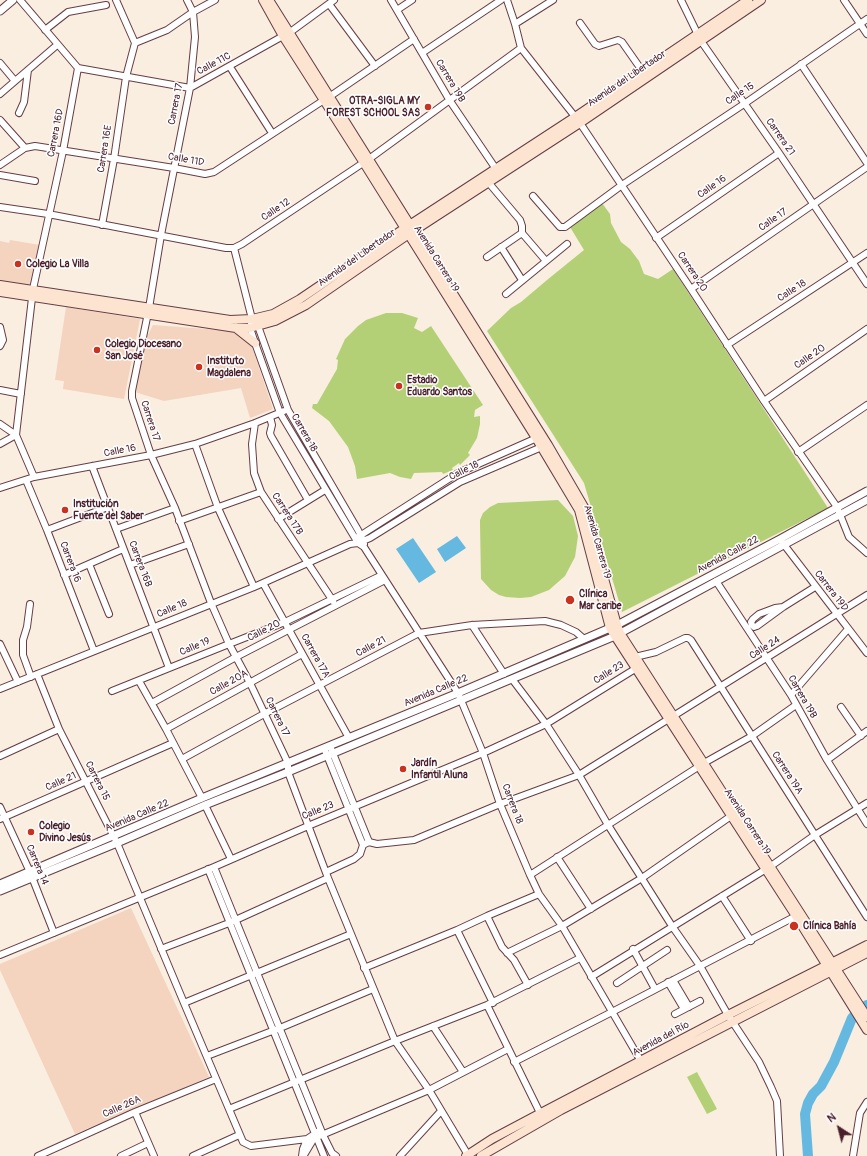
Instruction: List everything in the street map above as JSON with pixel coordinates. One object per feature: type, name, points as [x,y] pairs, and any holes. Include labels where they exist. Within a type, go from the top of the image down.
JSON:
[{"type":"main road","name":"Avenida Carrera 19","points":[[262,0],[367,161],[539,437],[579,510],[614,627],[635,669],[670,718],[768,868],[856,1006],[867,1030]]},
{"type":"main road","name":"Avenida Carrera 19","points":[[269,0],[286,35]]},
{"type":"main road","name":"Avenida del Libertador","points":[[148,312],[230,320],[252,319],[273,314],[300,299],[488,182],[699,37],[748,0]]},
{"type":"main road","name":"Avenida del Libertador","points":[[0,285],[33,293],[236,328],[254,327],[275,321],[306,305],[496,169],[577,120],[643,72],[760,0]]},
{"type":"main road","name":"Avenida del Libertador","points":[[0,292],[33,293]]},
{"type":"main road","points":[[236,328],[255,343]]},
{"type":"main road","name":"Avenida Carrera 19","points":[[618,635],[635,657],[670,718]]},
{"type":"main road","name":"Avenida Carrera 19","points":[[701,765],[731,816],[768,868],[796,916],[831,967]]},
{"type":"main road","name":"Avenida del Río","points":[[467,1155],[492,1140],[542,1117],[831,967],[867,945]]},
{"type":"main road","name":"Avenida del Río","points":[[831,967],[867,953]]},
{"type":"main road","name":"Avenida Carrera 19","points":[[856,1006],[867,1017]]},
{"type":"main road","name":"Avenida del Río","points":[[481,1156],[542,1117]]},
{"type":"street","points":[[0,11],[13,0]]},
{"type":"street","points":[[20,0],[78,68]]},
{"type":"street","points":[[116,0],[135,43],[126,77]]},
{"type":"street","points":[[187,0],[193,12]]},
{"type":"street","points":[[135,43],[167,30],[193,12],[215,0]]},
{"type":"street","name":"Carrera 19B","points":[[391,0],[450,101],[496,169]]},
{"type":"street","points":[[397,10],[412,0]]},
{"type":"street","points":[[422,53],[501,0]]},
{"type":"street","name":"Carrera 20","points":[[507,0],[521,48],[577,120],[622,185],[764,401],[837,508],[849,537],[867,553]]},
{"type":"street","points":[[515,24],[553,0]]},
{"type":"street","name":"Carrera 21","points":[[681,0],[699,37],[867,284]]},
{"type":"street","points":[[844,0],[867,34]]},
{"type":"street","points":[[332,2],[375,66]]},
{"type":"street","name":"Calle 11C","points":[[78,68],[190,88],[286,35],[332,2]]},
{"type":"street","points":[[45,30],[68,12],[106,5]]},
{"type":"street","name":"Carrera 17","points":[[193,12],[195,37],[190,88],[161,235],[148,312],[132,391],[132,398],[151,455],[175,508],[229,644],[250,683],[288,763]]},
{"type":"street","name":"Calle 15","points":[[533,196],[562,228],[622,185],[744,104],[867,19]]},
{"type":"street","points":[[580,23],[595,44],[599,46],[618,40],[622,42],[643,72]]},
{"type":"street","name":"Calle 11D","points":[[25,148],[35,146],[205,174],[214,172],[414,39]]},
{"type":"street","points":[[0,94],[57,45]]},
{"type":"street","name":"Calle 12","points":[[234,248],[367,161],[521,48]]},
{"type":"street","points":[[0,63],[15,81]]},
{"type":"street","points":[[801,64],[867,164]]},
{"type":"street","points":[[230,67],[272,133]]},
{"type":"street","name":"Carrera 16D","points":[[16,435],[33,293],[48,214],[63,151],[78,68]]},
{"type":"street","points":[[18,113],[24,102],[28,70]]},
{"type":"street","name":"Carrera 16E","points":[[102,225],[114,159],[126,77]]},
{"type":"street","points":[[0,120],[25,148],[0,165]]},
{"type":"street","name":"Calle 16","points":[[656,238],[779,153]]},
{"type":"street","name":"Calle 17","points":[[691,289],[867,167]]},
{"type":"street","points":[[0,175],[34,181]]},
{"type":"street","points":[[488,182],[520,220],[522,234],[546,261]]},
{"type":"street","points":[[0,207],[48,214],[226,248],[234,248],[254,327]]},
{"type":"street","points":[[487,257],[522,234]]},
{"type":"street","points":[[506,294],[568,244]]},
{"type":"street","points":[[501,247],[522,280]]},
{"type":"street","name":"Calle 18","points":[[727,345],[867,253]]},
{"type":"street","name":"Carrera 18","points":[[254,327],[255,343],[280,413],[325,490],[384,577],[459,697],[483,753],[500,804],[539,894],[562,926],[642,1064]]},
{"type":"street","name":"Carrera 18","points":[[254,327],[288,410],[360,541]]},
{"type":"street","points":[[0,328],[3,340],[0,346]]},
{"type":"street","name":"Calle 20","points":[[764,401],[867,329]]},
{"type":"street","points":[[0,390],[21,394]]},
{"type":"street","points":[[798,452],[867,405]]},
{"type":"street","name":"Calle 16","points":[[0,488],[34,477],[151,455],[195,444],[288,410]]},
{"type":"street","points":[[270,417],[272,425],[270,433],[271,436],[308,500]]},
{"type":"street","name":"Carrera 17B","points":[[255,423],[252,444],[254,473],[261,492],[335,605]]},
{"type":"street","points":[[0,424],[16,435],[34,477]]},
{"type":"street","points":[[0,444],[16,435]]},
{"type":"street","name":"Calle 18","points":[[360,541],[458,473],[539,437]]},
{"type":"street","points":[[195,444],[218,508],[254,587]]},
{"type":"street","name":"Calle 18","points":[[0,689],[254,587],[350,544],[370,538],[460,482],[544,446]]},
{"type":"street","name":"Carrera 16B","points":[[92,466],[169,668]]},
{"type":"street","name":"Carrera 16","points":[[26,480],[94,651]]},
{"type":"street","points":[[278,518],[325,490]]},
{"type":"street","name":"Avenida Calle 22","points":[[204,801],[288,772],[349,738],[512,679],[618,635],[716,581],[867,491]]},
{"type":"street","points":[[179,521],[261,492]]},
{"type":"street","name":"Avenida Calle 22","points":[[0,891],[31,875],[115,840],[288,763],[328,751],[459,697],[504,674],[614,627],[782,542],[840,515],[867,500]]},
{"type":"street","points":[[47,530],[108,507]]},
{"type":"street","points":[[116,529],[175,508]]},
{"type":"street","name":"Carrera 19D","points":[[782,542],[867,654]]},
{"type":"street","points":[[130,565],[189,544]]},
{"type":"street","points":[[64,575],[123,549]]},
{"type":"street","points":[[89,564],[109,614]]},
{"type":"street","name":"Calle 20","points":[[285,622],[331,599],[384,577]]},
{"type":"street","name":"Calle 20","points":[[152,702],[289,630],[384,577]]},
{"type":"street","name":"Carrera 19B","points":[[716,581],[791,695],[827,760],[867,824]]},
{"type":"street","name":"Carrera 17A","points":[[263,583],[349,738]]},
{"type":"street","points":[[782,607],[759,614],[751,622],[752,625],[754,627],[757,626],[782,607],[815,587]]},
{"type":"street","name":"Calle 24","points":[[366,843],[376,844],[414,840],[500,804],[579,775],[867,595]]},
{"type":"street","points":[[30,604],[27,627],[23,640],[23,655],[31,676]]},
{"type":"street","name":"Calle 21","points":[[182,759],[264,714],[420,633],[472,625],[545,621],[561,625],[576,632],[584,639]]},
{"type":"street","name":"Calle 19","points":[[112,692],[285,622]]},
{"type":"street","points":[[472,625],[504,674]]},
{"type":"street","points":[[791,695],[848,629]]},
{"type":"street","name":"Calle 23","points":[[635,657],[656,652],[685,638],[691,640]]},
{"type":"street","name":"Carrera 19A","points":[[691,640],[867,918]]},
{"type":"street","points":[[0,644],[18,682]]},
{"type":"street","name":"Calle 20A","points":[[166,729],[302,654]]},
{"type":"street","name":"Calle 23","points":[[0,955],[483,753],[546,724],[635,669]]},
{"type":"street","name":"Carrera 15","points":[[37,674],[59,729],[115,840],[140,897],[239,1135]]},
{"type":"street","points":[[512,679],[546,724],[579,775],[608,825],[672,926],[700,966],[759,1062],[776,1101],[780,1156]]},
{"type":"street","points":[[139,681],[152,702],[204,801],[231,859]]},
{"type":"street","points":[[530,875],[701,765],[752,736],[796,706]]},
{"type":"street","points":[[841,707],[861,736]]},
{"type":"street","points":[[0,756],[59,729]]},
{"type":"street","points":[[827,760],[867,732]]},
{"type":"street","name":"Calle 21","points":[[3,818],[173,743]]},
{"type":"street","points":[[326,872],[354,859],[360,854],[366,843],[328,751]]},
{"type":"street","points":[[288,763],[288,772],[328,878],[395,1041],[429,1090],[467,1155]]},
{"type":"street","points":[[591,977],[768,868],[815,835],[867,803]]},
{"type":"street","name":"Carrera 14","points":[[0,807],[3,818],[31,875],[54,933]]},
{"type":"street","points":[[507,954],[562,926],[642,878],[731,816]]},
{"type":"street","points":[[557,857],[591,909]]},
{"type":"street","points":[[211,868],[235,920],[280,1028],[298,1081],[319,1134],[324,1156]]},
{"type":"street","points":[[211,868],[229,923],[274,1030],[298,1081]]},
{"type":"street","name":"Avenida Calle 22","points":[[0,884],[31,875]]},
{"type":"street","points":[[161,949],[229,923],[328,878]]},
{"type":"street","points":[[364,968],[457,930],[539,894]]},
{"type":"street","points":[[722,896],[751,941]]},
{"type":"street","points":[[487,916],[502,947],[514,960],[528,985]]},
{"type":"street","points":[[514,1062],[751,941],[796,916]]},
{"type":"street","points":[[457,930],[508,1049],[542,1117]]},
{"type":"street","points":[[184,1003],[258,974],[351,934]]},
{"type":"street","points":[[633,950],[655,989]]},
{"type":"street","points":[[617,983],[667,950]]},
{"type":"street","points":[[229,1109],[490,1004],[580,958]]},
{"type":"street","points":[[671,981],[686,1008]]},
{"type":"street","points":[[207,1056],[280,1028],[373,989]]},
{"type":"street","points":[[675,1014],[700,1001]]},
{"type":"street","points":[[433,1026],[464,1072]]},
{"type":"street","points":[[193,1156],[239,1135],[243,1142],[250,1146],[307,1139],[429,1090],[508,1049]]},
{"type":"street","name":"Calle 26A","points":[[38,1156],[135,1112],[216,1079]]},
{"type":"street","points":[[852,1156],[860,1113],[867,1102]]},
{"type":"street","points":[[400,1156],[441,1111]]},
{"type":"street","points":[[135,1112],[154,1156]]},
{"type":"street","points":[[303,1155],[319,1134]]},
{"type":"street","points":[[319,1134],[332,1153],[336,1156]]},
{"type":"street","points":[[303,1155],[307,1139]]},
{"type":"street","points":[[121,1156],[148,1143]]},
{"type":"shaded area","name":"Colegio La Villa","points":[[10,240],[40,245],[31,285],[0,282],[0,241],[9,243]]},
{"type":"shaded area","name":"Colegio Diocesano San José","points":[[66,307],[140,319],[124,399],[63,389],[64,381],[55,380]]},
{"type":"shaded area","name":"Instituto Magdalena","points":[[153,325],[247,332],[273,409],[250,418],[241,388],[164,401],[135,392],[143,345]]},
{"type":"shaded area","points":[[131,908],[209,1077],[75,1134],[0,970],[0,964]]},
{"type":"green space","points":[[602,203],[610,214],[611,223],[621,242],[630,249],[639,261],[644,274],[658,279],[673,269],[828,508],[622,612],[584,483],[487,331],[511,308],[521,302],[584,250],[570,227]]},
{"type":"green space","name":"Estadio Eduardo Santos","points":[[386,313],[402,313],[418,318],[414,328],[422,332],[431,326],[483,405],[475,410],[474,417],[480,416],[480,424],[477,438],[468,453],[470,455],[460,465],[459,463],[452,468],[453,470],[443,474],[442,472],[414,473],[411,479],[390,473],[357,479],[355,466],[348,447],[329,421],[312,408],[313,404],[317,404],[337,369],[338,360],[336,359],[345,339],[366,320]]},
{"type":"green space","points":[[558,500],[573,516],[578,536],[575,557],[565,576],[549,590],[531,597],[506,597],[491,590],[481,579],[480,520],[483,513],[498,503]]},
{"type":"green space","points":[[697,1072],[717,1109],[707,1114],[687,1077]]},
{"type":"water","points":[[457,536],[466,548],[445,562],[437,549]]},
{"type":"water","points":[[413,538],[436,572],[419,583],[396,549]]},
{"type":"waterway","points":[[808,1156],[805,1114],[808,1103],[813,1094],[821,1086],[834,1062],[852,1018],[858,1011],[867,1005]]},
{"type":"place","name":"OTRA-SIGLA MY FOREST SCHOOL SAS","points":[[428,107]]},
{"type":"place","name":"Colegio La Villa","points":[[18,264]]},
{"type":"place","name":"Colegio Diocesano San José","points":[[97,350]]},
{"type":"place","name":"Instituto Magdalena","points":[[199,367]]},
{"type":"place","name":"Estadio Eduardo Santos","points":[[399,386]]},
{"type":"place","name":"Institución Fuente del Saber","points":[[65,510]]},
{"type":"place","name":"Clínica Mar caribe","points":[[570,600]]},
{"type":"place","name":"Jardín Infantil Aluna","points":[[403,769]]},
{"type":"place","name":"Colegio Divino Jesús","points":[[31,832]]},
{"type":"place","name":"Clínica Bahía","points":[[794,926]]}]
